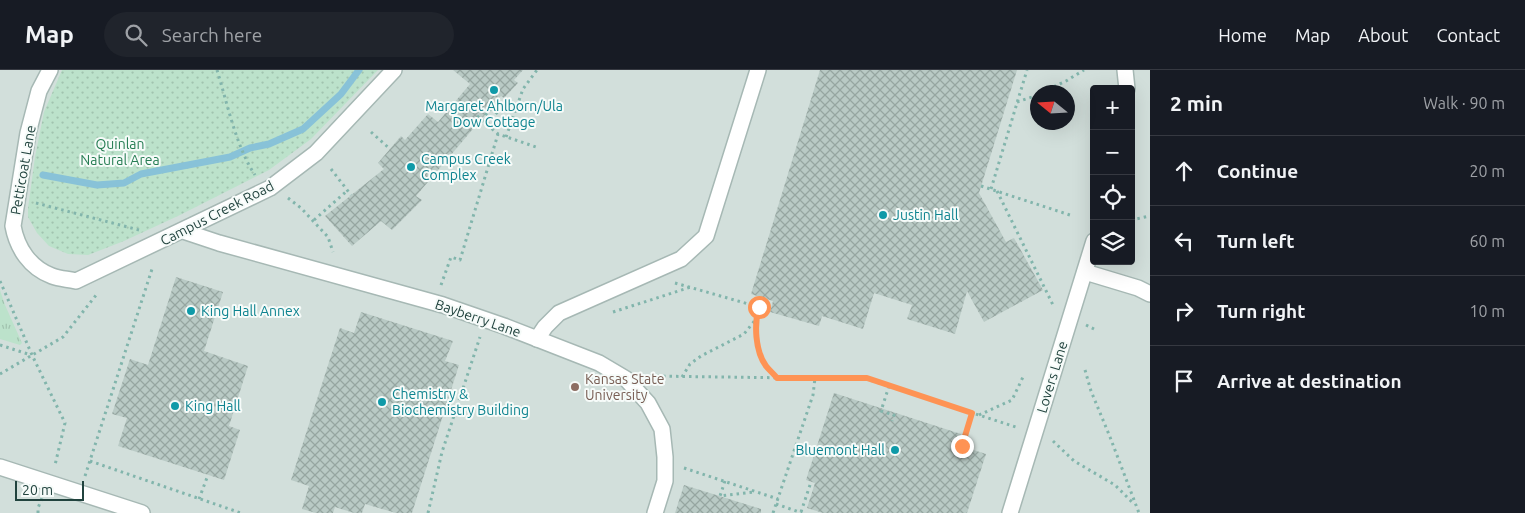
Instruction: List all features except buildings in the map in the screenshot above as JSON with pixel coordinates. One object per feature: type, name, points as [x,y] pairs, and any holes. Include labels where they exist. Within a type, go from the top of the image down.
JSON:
[{"type":"street","name":"Petticoat Lane","points":[[35,268],[18,244],[13,226],[28,132],[39,91],[50,70]]},
{"type":"street","name":"Campus Creek Road","points":[[35,268],[53,276],[76,281],[270,188],[316,153],[394,70]]},
{"type":"street","points":[[537,339],[545,327],[559,313],[681,259],[706,236],[758,70]]},
{"type":"street","points":[[1125,70],[1127,85]]},
{"type":"street","name":"Bayberry Lane","points":[[183,231],[219,244],[443,305],[599,363],[626,379],[648,402],[662,429],[665,481],[655,513]]},
{"type":"street","name":"Lovers Lane","points":[[1010,513],[1090,255]]},
{"type":"street","points":[[1085,272],[1138,288],[1150,294]]},
{"type":"street","points":[[0,467],[142,513]]},
{"type":"path","points":[[217,70],[248,165]]},
{"type":"path","points":[[506,137],[523,89],[537,70]]},
{"type":"path","points":[[991,189],[1026,70]]},
{"type":"path","points":[[1057,85],[1084,70]]},
{"type":"path","points":[[1017,102],[1030,97]]},
{"type":"path","points":[[481,120],[495,104],[500,108],[487,124]]},
{"type":"path","points":[[477,116],[498,134],[536,147]]},
{"type":"path","points":[[371,132],[390,149]]},
{"type":"path","points":[[441,286],[451,257],[460,260],[498,134]]},
{"type":"path","points":[[331,169],[351,195]]},
{"type":"path","points":[[981,186],[1073,216]]},
{"type":"path","points":[[314,220],[348,190]]},
{"type":"path","points":[[996,191],[1055,310]]},
{"type":"path","points":[[281,194],[314,220],[328,237],[333,252]]},
{"type":"path","points":[[34,203],[141,231]]},
{"type":"path","points":[[1135,219],[1150,216]]},
{"type":"path","points":[[80,493],[156,258]]},
{"type":"path","points":[[0,281],[32,355],[65,423],[55,465]]},
{"type":"path","points":[[609,313],[692,287],[759,307],[756,319],[759,349],[765,364],[777,378]]},
{"type":"path","points":[[0,374],[63,337],[97,294]]},
{"type":"path","points":[[682,377],[690,364],[701,356],[744,334],[756,319]]},
{"type":"path","points":[[428,513],[442,452],[482,332]]},
{"type":"path","points":[[0,345],[32,355]]},
{"type":"path","points":[[1085,370],[1091,391],[1139,513]]},
{"type":"path","points":[[648,376],[867,378],[1023,429]]},
{"type":"path","points":[[979,415],[1012,400],[1023,377]]},
{"type":"path","points":[[773,513],[813,395],[816,378]]},
{"type":"path","points":[[889,386],[881,411],[894,415],[892,421]]},
{"type":"path","points":[[112,395],[117,397]]},
{"type":"path","points":[[962,446],[972,413]]},
{"type":"path","points":[[1050,439],[1074,461],[1115,485],[1135,504]]},
{"type":"path","points":[[90,461],[241,513]]},
{"type":"path","points":[[676,466],[778,499]]},
{"type":"path","points":[[199,499],[208,475]]},
{"type":"path","points":[[725,482],[720,496],[756,492]]},
{"type":"path","points":[[776,504],[802,513],[811,482]]},
{"type":"shaded area","name":"Kansas State University","points":[[0,70],[1150,70],[1150,513],[0,513]]},
{"type":"green space","name":"Quinlan Natural Area","points":[[62,70],[378,70],[311,139],[269,170],[180,215],[124,241],[88,255],[68,254],[49,246],[37,233],[28,217],[35,157],[44,112]]},
{"type":"green space","points":[[0,290],[22,343],[20,345],[0,339]]},
{"type":"waterway","points":[[43,175],[97,185],[124,183],[141,174],[230,157],[250,148],[269,144],[303,129],[341,94],[359,70]]},
{"type":"place","name":"Margaret Ahlborn/Ula Dow Cottage","points":[[494,90]]},
{"type":"place","name":"Campus Creek Complex","points":[[411,167]]},
{"type":"place","name":"Justin Hall","points":[[883,215]]},
{"type":"place","name":"King Hall Annex","points":[[191,311]]},
{"type":"place","name":"Kansas State University","points":[[575,387]]},
{"type":"place","name":"Chemistry & Biochemistry Building","points":[[382,402]]},
{"type":"place","name":"King Hall","points":[[175,406]]},
{"type":"place","name":"Bluemont Hall","points":[[895,450]]},
{"type":"route","points":[[759,307],[756,330],[759,349],[765,364],[777,378],[867,378],[972,413],[962,446]]}]
